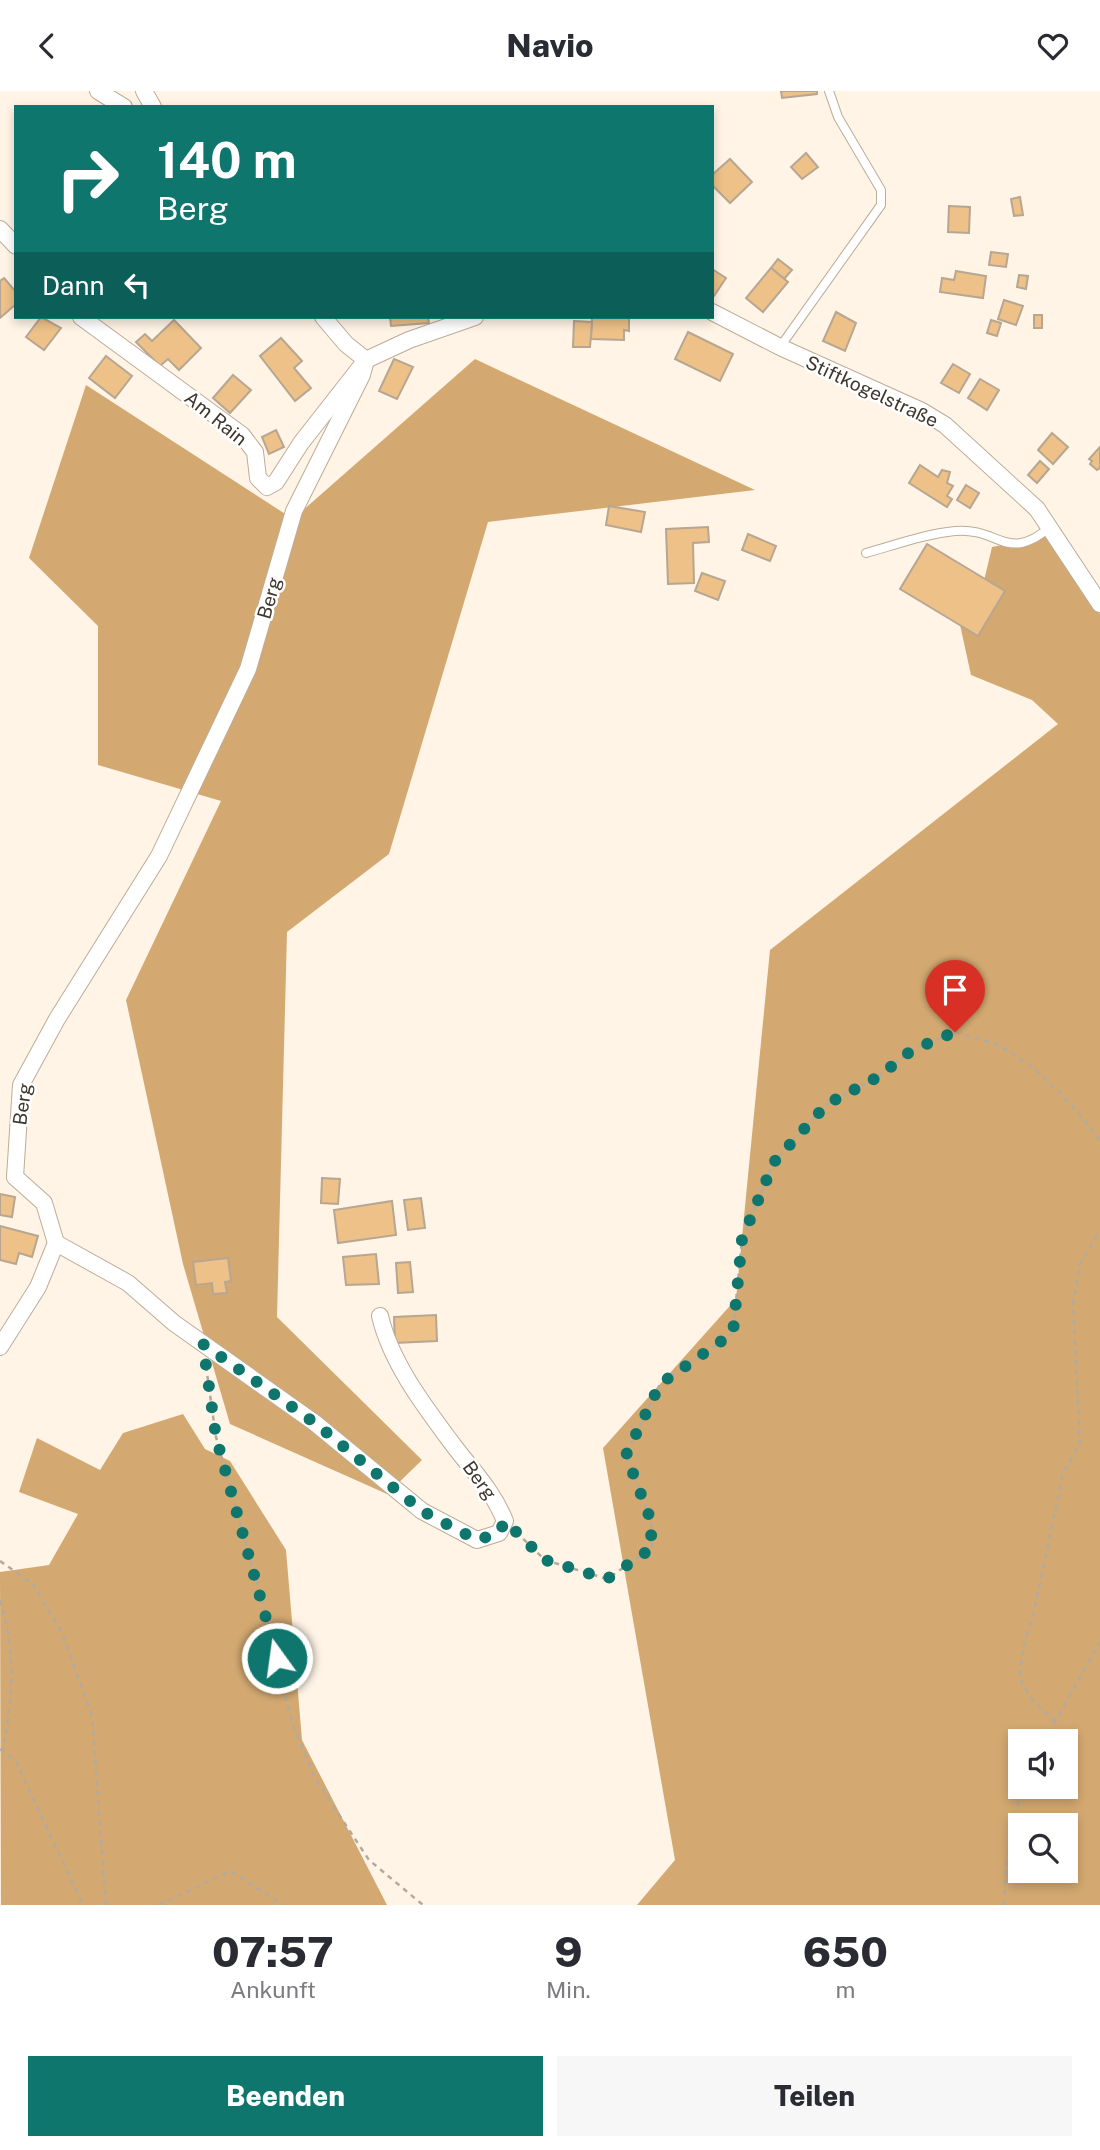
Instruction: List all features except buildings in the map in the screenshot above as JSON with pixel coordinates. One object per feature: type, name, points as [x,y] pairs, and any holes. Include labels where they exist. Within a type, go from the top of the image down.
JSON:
[{"type":"street","points":[[97,91],[121,105]]},
{"type":"street","points":[[0,229],[14,244]]},
{"type":"street","name":"Stiftkogelstraße","points":[[714,313],[780,347],[922,411],[946,425],[1011,482],[1050,527],[1086,587],[1100,604]]},
{"type":"street","name":"Am Rain","points":[[84,319],[242,435],[255,452],[258,478],[267,487],[276,482],[301,443],[366,360]]},
{"type":"street","points":[[325,319],[345,344],[366,360],[409,340],[469,319]]},
{"type":"street","name":"Berg","points":[[366,360],[362,375],[294,511],[248,669],[159,856],[57,1019],[21,1085],[8,1178],[44,1203],[56,1243],[128,1283],[203,1344],[315,1423],[422,1511],[477,1540],[499,1533],[505,1521],[488,1486],[448,1437],[386,1344],[380,1316]]},
{"type":"street","points":[[0,1347],[38,1287],[56,1243]]},
{"type":"lane","name":"Stiftkogelstraße","points":[[780,347],[881,205],[881,190],[838,117],[829,91]]},
{"type":"lane","points":[[866,553],[958,530],[975,531],[1022,545],[1033,541],[1050,527]]},
{"type":"path","points":[[505,1521],[545,1560],[607,1579],[652,1548],[650,1518],[626,1455],[660,1384],[733,1333],[742,1239],[768,1175],[774,1162],[827,1104],[878,1077],[912,1050],[955,1032],[999,1045],[1036,1070],[1071,1104],[1100,1140]]},
{"type":"path","points":[[1055,1723],[1032,1699],[1019,1678],[1025,1640],[1034,1612],[1063,1473],[1080,1443],[1073,1304],[1080,1264],[1100,1231]]},
{"type":"path","points":[[203,1344],[216,1437],[272,1637],[292,1723],[316,1780],[369,1860],[423,1905]]},
{"type":"path","points":[[0,1561],[33,1584],[62,1633],[92,1716],[106,1905]]},
{"type":"path","points":[[0,1600],[12,1645],[10,1709],[2,1749],[16,1762],[82,1905]]},
{"type":"path","points":[[1051,1729],[1100,1642]]},
{"type":"path","points":[[1004,1905],[1006,1865],[1019,1799]]},
{"type":"path","points":[[159,1905],[231,1871],[284,1905]]},
{"type":"shaded area","points":[[475,359],[755,490],[488,522],[389,854],[287,932],[277,1317],[422,1460],[387,1494],[230,1424],[183,1264],[126,1000],[221,801],[98,765],[98,626],[29,558],[86,385],[293,519]]},
{"type":"shaded area","points":[[1049,536],[1100,614],[1100,1905],[637,1905],[675,1860],[603,1448],[736,1299],[770,950],[1058,724],[1032,700],[971,675],[957,611],[983,585],[992,547]]},
{"type":"shaded area","points":[[183,1414],[205,1449],[230,1461],[286,1550],[302,1740],[387,1905],[1,1905],[0,1572],[49,1565],[78,1514],[19,1492],[37,1438],[100,1470],[123,1433]]},
{"type":"route","points":[[277,1658],[216,1437],[203,1344],[315,1423],[422,1511],[477,1540],[499,1533],[505,1521],[545,1560],[607,1579],[652,1548],[650,1518],[626,1455],[660,1384],[733,1333],[742,1239],[774,1162],[827,1104],[878,1077],[912,1050],[955,1032]]}]
